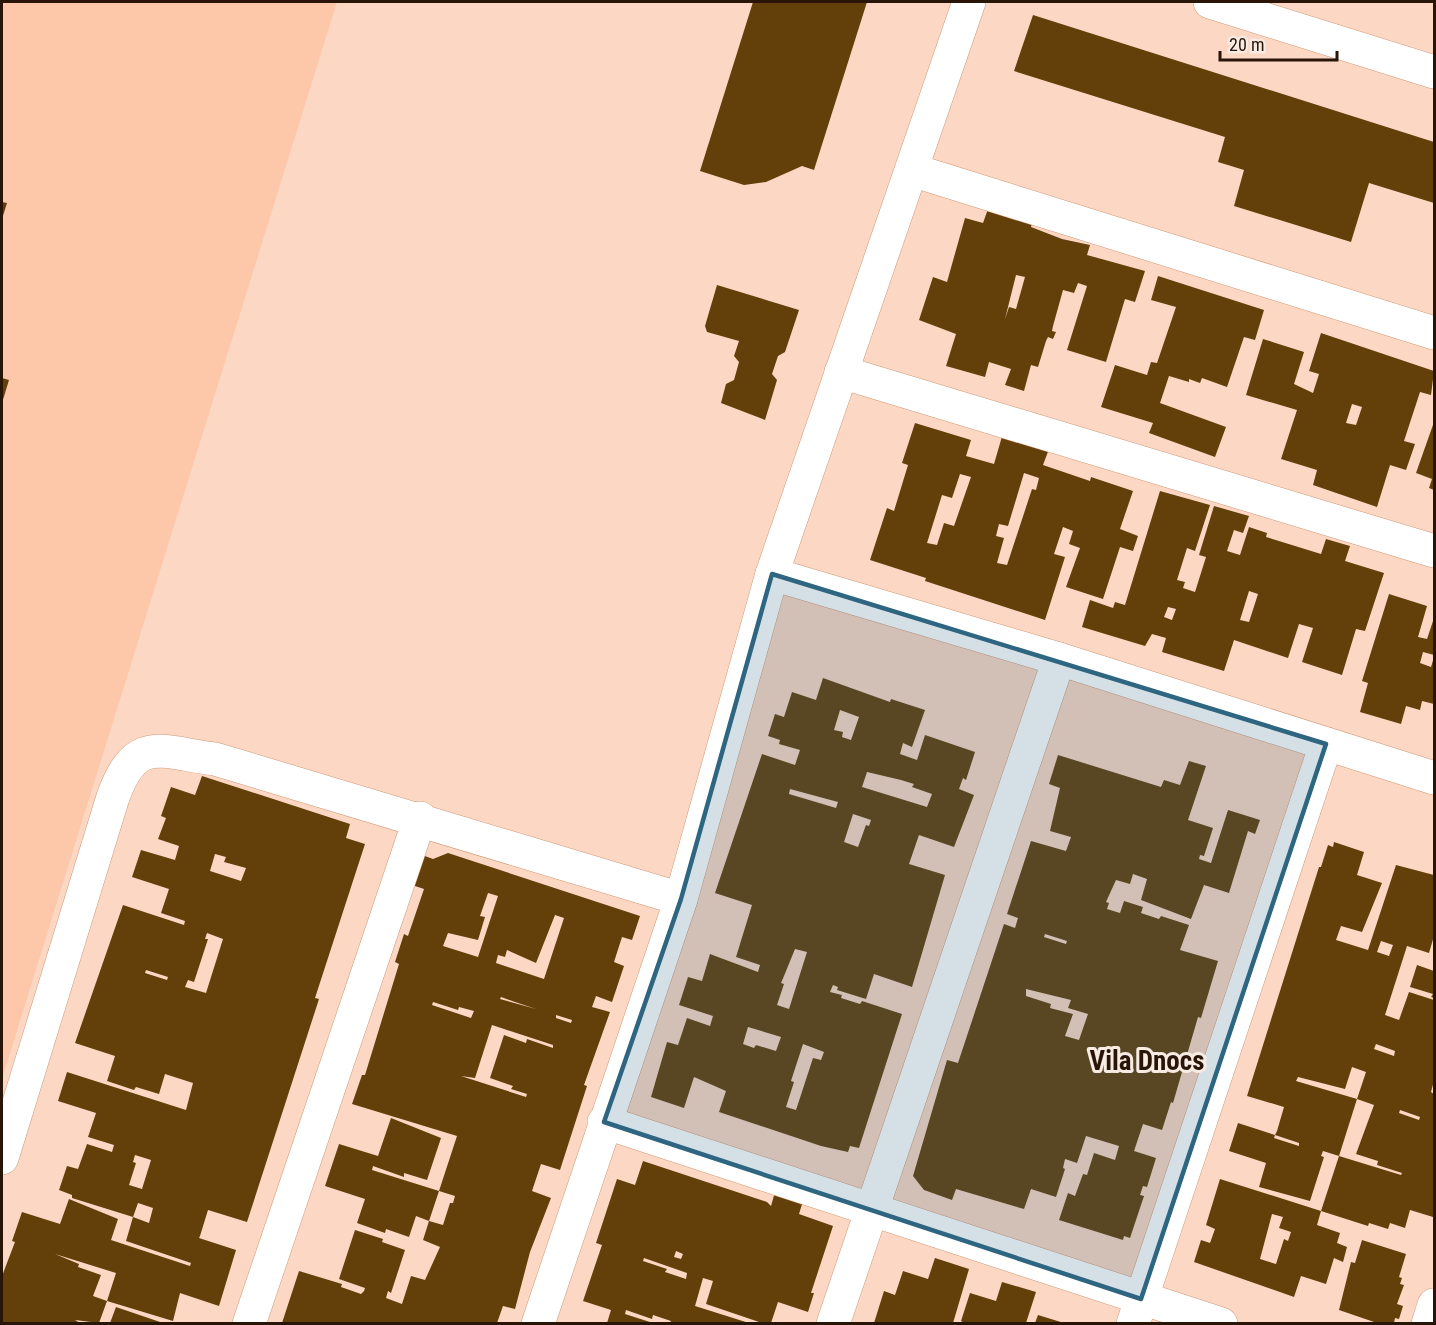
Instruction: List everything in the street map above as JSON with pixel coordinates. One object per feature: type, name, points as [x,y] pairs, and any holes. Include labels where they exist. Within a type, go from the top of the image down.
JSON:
[{"type":"street","points":[[538,1323],[681,899],[772,574],[969,2]]},
{"type":"street","points":[[1210,2],[1434,72]]},
{"type":"street","points":[[912,170],[1434,333]]},
{"type":"street","points":[[841,372],[1434,551]]},
{"type":"street","points":[[772,574],[1059,659],[1434,778]]},
{"type":"street","points":[[833,1323],[1059,659]]},
{"type":"street","points":[[1137,1311],[1326,744]]},
{"type":"street","points":[[2,1158],[122,772],[130,760],[149,750],[215,759],[420,818],[681,899]]},
{"type":"street","points":[[249,1323],[420,818]]},
{"type":"street","points":[[604,1122],[871,1209],[1137,1311],[1221,1323]]},
{"type":"street","points":[[1428,1323],[1434,1305]]},
{"type":"highlighted area","points":[[772,574],[1326,744],[1141,1299],[604,1122],[681,899]]},
{"type":"shaded area","points":[[2,2],[337,2],[2,1079]]},
{"type":"building","points":[[753,2],[867,2],[814,170],[802,166],[766,182],[744,185],[700,171]]},
{"type":"building","points":[[1033,15],[1434,142],[1434,203],[1369,183],[1351,242],[1234,206],[1244,170],[1218,162],[1225,137],[1014,71]]},
{"type":"building","points":[[2,202],[7,203],[2,219]]},
{"type":"building","points":[[988,209],[1032,223],[1031,227],[1062,239],[1090,245],[1087,255],[1145,271],[1135,302],[1125,299],[1106,362],[1067,350],[1087,286],[1078,283],[1074,293],[1063,290],[1052,331],[1056,332],[1053,339],[1048,337],[1038,367],[1031,365],[1024,391],[1005,385],[1011,369],[989,362],[985,377],[946,366],[956,334],[919,320],[933,277],[947,282],[965,218],[983,223]],"holes":[[[1016,275],[1025,277],[1016,309],[1009,307],[1005,319]]]},
{"type":"building","points":[[1158,276],[1264,310],[1255,340],[1244,337],[1227,387],[1202,378],[1200,383],[1169,376],[1160,403],[1226,427],[1215,457],[1149,433],[1153,423],[1101,407],[1115,365],[1147,375],[1151,362],[1157,363],[1176,307],[1151,300]]},
{"type":"building","points":[[717,285],[799,310],[785,352],[778,356],[772,374],[777,380],[765,420],[721,403],[726,384],[734,380],[739,362],[734,356],[739,341],[707,332],[705,326]]},
{"type":"building","points":[[1321,333],[1434,371],[1431,395],[1420,392],[1404,441],[1415,444],[1406,470],[1390,465],[1377,507],[1313,485],[1317,470],[1281,459],[1297,410],[1246,395],[1263,339],[1304,352],[1294,384],[1313,393],[1319,374],[1309,371]],"holes":[[[1352,404],[1362,407],[1356,425],[1346,423]]]},
{"type":"building","points":[[2,378],[9,380],[2,403]]},
{"type":"building","points":[[1434,422],[1434,490],[1429,488],[1432,479],[1416,473]]},
{"type":"building","points":[[915,423],[971,440],[966,456],[994,464],[1003,433],[1049,449],[1043,465],[1090,481],[1091,477],[1133,491],[1120,529],[1138,536],[1133,551],[1120,547],[1103,599],[1066,587],[1080,548],[1069,544],[1073,531],[1063,527],[1054,554],[1065,557],[1045,620],[925,581],[926,578],[870,560],[887,508],[894,511],[908,465],[902,463]],"holes":[[[1024,473],[1039,478],[1036,490],[1032,489],[1007,565],[997,563],[1004,538],[996,536],[999,524],[1008,526]],[[960,474],[971,477],[954,526],[944,523],[937,545],[927,543],[942,495],[952,498]]]},
{"type":"building","points":[[1160,491],[1210,505],[1195,551],[1187,548],[1177,580],[1185,582],[1183,588],[1195,592],[1206,557],[1199,555],[1214,506],[1249,516],[1243,533],[1234,530],[1227,551],[1240,555],[1249,527],[1267,533],[1266,537],[1321,554],[1326,539],[1350,546],[1345,561],[1384,573],[1365,631],[1356,629],[1342,675],[1302,662],[1313,628],[1299,624],[1288,658],[1234,640],[1224,671],[1162,652],[1166,638],[1152,634],[1145,646],[1082,627],[1090,600],[1113,608],[1115,602],[1125,605]],"holes":[[[1249,591],[1258,594],[1249,622],[1240,620]],[[1168,607],[1176,609],[1172,620],[1164,617]]]},
{"type":"building","points":[[1389,594],[1427,606],[1418,637],[1427,639],[1434,618],[1434,655],[1423,652],[1420,663],[1431,667],[1434,657],[1434,704],[1422,701],[1420,710],[1406,706],[1401,724],[1360,712],[1368,683],[1362,681]]},
{"type":"building","points":[[823,678],[890,702],[891,699],[925,710],[912,747],[903,743],[900,754],[917,760],[925,735],[975,752],[966,780],[963,778],[959,789],[974,795],[954,847],[919,835],[909,864],[945,875],[912,987],[874,974],[866,999],[837,990],[838,987],[833,985],[830,992],[860,1004],[862,1001],[902,1014],[859,1148],[850,1146],[848,1152],[821,1146],[719,1112],[726,1091],[694,1077],[684,1108],[651,1097],[667,1042],[678,1045],[687,1018],[710,1026],[713,1016],[679,1005],[688,977],[702,981],[710,954],[758,972],[760,965],[736,957],[752,905],[715,893],[762,754],[795,765],[800,750],[779,744],[780,740],[768,736],[775,714],[784,717],[792,692],[816,700]],"holes":[[[840,710],[859,717],[851,740],[842,737],[843,732],[834,730]],[[867,772],[914,784],[912,787],[932,794],[927,807],[862,787]],[[790,789],[838,802],[836,808],[789,794]],[[853,814],[871,820],[869,826],[866,825],[858,847],[844,842]],[[795,949],[807,952],[789,1009],[777,1005],[784,984],[781,983]],[[748,1027],[781,1037],[776,1051],[756,1045],[754,1048],[743,1044]],[[803,1044],[824,1052],[821,1060],[813,1058],[796,1110],[786,1107],[794,1082],[791,1081]]]},
{"type":"building","points":[[1058,755],[1161,787],[1164,780],[1180,785],[1189,761],[1206,766],[1188,820],[1213,828],[1204,856],[1200,855],[1199,859],[1211,863],[1228,810],[1260,820],[1255,834],[1248,831],[1229,893],[1204,885],[1191,919],[1141,900],[1147,879],[1133,874],[1130,884],[1116,880],[1106,902],[1109,903],[1107,909],[1120,913],[1124,901],[1143,907],[1141,913],[1159,919],[1161,916],[1189,925],[1180,950],[1218,961],[1201,1018],[1198,1017],[1173,1103],[1171,1102],[1162,1130],[1143,1124],[1134,1151],[1156,1158],[1147,1187],[1143,1186],[1140,1195],[1144,1196],[1130,1238],[1124,1236],[1123,1240],[1059,1220],[1068,1193],[1075,1196],[1083,1174],[1087,1175],[1094,1153],[1115,1160],[1119,1146],[1086,1136],[1077,1163],[1065,1159],[1063,1168],[1065,1169],[1056,1197],[1031,1189],[1024,1209],[956,1189],[952,1200],[924,1190],[913,1176],[947,1060],[958,1063],[1004,924],[1015,928],[1018,918],[1007,914],[1031,841],[1066,851],[1071,837],[1050,831],[1060,788],[1049,784]],"holes":[[[1045,934],[1067,941],[1066,944],[1044,937]],[[1026,989],[1071,1000],[1068,1008],[1088,1014],[1079,1040],[1065,1036],[1073,1014],[1050,1008],[1051,1004],[1026,996]]]},
{"type":"building","points":[[202,776],[350,824],[346,838],[365,844],[315,998],[319,999],[247,1222],[208,1210],[199,1238],[236,1250],[219,1306],[180,1293],[173,1321],[107,1301],[99,1323],[75,1320],[80,1323],[2,1323],[2,1276],[15,1242],[12,1241],[22,1212],[60,1224],[69,1199],[118,1219],[111,1240],[190,1266],[191,1263],[126,1241],[133,1217],[72,1198],[72,1195],[59,1190],[67,1166],[78,1169],[87,1144],[112,1152],[114,1145],[88,1137],[96,1113],[58,1101],[67,1072],[186,1110],[193,1083],[165,1074],[159,1094],[136,1087],[134,1090],[107,1081],[115,1056],[75,1043],[123,905],[184,925],[185,921],[161,913],[169,889],[132,877],[141,850],[175,860],[179,846],[158,839],[166,818],[161,816],[171,787],[195,795]],"holes":[[[215,854],[226,857],[224,862],[246,868],[241,881],[210,871]],[[207,933],[223,939],[206,993],[185,987],[188,980],[194,982],[208,939],[205,939]],[[146,970],[168,977],[167,980],[145,973]],[[135,1155],[151,1160],[142,1189],[129,1185],[136,1163],[133,1162]],[[138,1203],[153,1208],[149,1223],[133,1217]],[[55,1254],[116,1273],[107,1301],[93,1296],[101,1275],[78,1267],[79,1264]]]},
{"type":"building","points":[[1334,842],[1364,852],[1357,875],[1382,883],[1362,932],[1341,926],[1336,940],[1368,950],[1396,865],[1434,875],[1434,936],[1429,953],[1407,946],[1385,1015],[1399,1020],[1409,992],[1434,1000],[1434,1081],[1431,1092],[1434,1094],[1434,1213],[1433,1217],[1410,1210],[1405,1228],[1390,1223],[1388,1229],[1369,1223],[1368,1226],[1321,1211],[1339,1156],[1323,1151],[1321,1156],[1324,1157],[1310,1201],[1259,1187],[1266,1163],[1229,1151],[1238,1123],[1275,1135],[1277,1131],[1284,1107],[1247,1096],[1319,867],[1321,867],[1328,845],[1333,847]],"holes":[[[1381,941],[1393,945],[1389,956],[1377,952]],[[1376,1044],[1395,1051],[1394,1056],[1374,1049]],[[1352,1067],[1366,1072],[1357,1099],[1296,1081],[1298,1077],[1345,1089]],[[1357,1099],[1374,1105],[1356,1154],[1378,1161],[1377,1165],[1402,1173],[1401,1175],[1339,1156]],[[1400,1110],[1420,1117],[1419,1120],[1399,1113]],[[1275,1135],[1299,1143],[1299,1146],[1274,1138]]]},
{"type":"building","points":[[448,853],[640,916],[632,940],[622,937],[614,962],[624,966],[612,1002],[596,996],[592,1007],[610,1012],[584,1085],[587,1086],[560,1170],[541,1164],[532,1191],[551,1198],[530,1252],[515,1309],[503,1306],[497,1323],[282,1323],[299,1271],[342,1284],[341,1287],[361,1294],[364,1291],[365,1288],[339,1279],[355,1230],[383,1239],[382,1242],[405,1250],[391,1293],[388,1291],[386,1298],[402,1304],[411,1276],[425,1280],[440,1247],[423,1240],[429,1221],[443,1225],[450,1203],[453,1203],[455,1196],[439,1191],[457,1136],[352,1104],[362,1075],[365,1075],[399,964],[395,962],[404,934],[408,936],[424,889],[412,885],[422,855],[433,859]],"holes":[[[488,893],[498,896],[478,957],[443,946],[448,933],[478,940],[485,917],[480,916]],[[555,915],[564,918],[544,979],[496,963],[498,955],[505,957],[507,950],[536,963]],[[501,997],[536,1009],[500,999]],[[433,1002],[458,1010],[459,1007],[474,1011],[471,1018],[432,1005]],[[556,1015],[572,1020],[571,1023],[556,1018]],[[492,1025],[553,1045],[553,1048],[527,1039],[526,1043],[504,1035],[490,1078],[513,1086],[511,1089],[527,1094],[526,1097],[461,1076],[475,1078]]]},
{"type":"building","points":[[1417,965],[1434,971],[1434,998],[1431,997],[1433,994],[1410,987]]},
{"type":"building","points":[[391,1118],[441,1138],[427,1180],[404,1173],[404,1177],[373,1166],[372,1170],[439,1191],[429,1221],[416,1216],[409,1237],[386,1229],[385,1233],[357,1223],[365,1199],[325,1186],[339,1144],[378,1156]]},
{"type":"building","points":[[643,1161],[767,1202],[771,1206],[775,1192],[803,1201],[799,1214],[833,1226],[811,1293],[814,1293],[808,1312],[778,1302],[771,1323],[762,1323],[706,1304],[713,1281],[703,1278],[695,1306],[749,1323],[670,1323],[671,1321],[653,1315],[652,1319],[626,1310],[625,1314],[653,1323],[607,1323],[611,1310],[583,1301],[602,1245],[596,1243],[617,1179],[635,1185]],"holes":[[[676,1251],[683,1254],[681,1259],[674,1257]],[[644,1258],[687,1273],[686,1279],[665,1272],[667,1269],[643,1261]]]},
{"type":"building","points":[[1220,1179],[1321,1211],[1317,1225],[1340,1233],[1337,1243],[1347,1247],[1343,1262],[1334,1258],[1326,1284],[1301,1276],[1294,1297],[1194,1262],[1201,1240],[1210,1243],[1215,1229],[1206,1225]],"holes":[[[1272,1214],[1283,1217],[1279,1228],[1291,1232],[1288,1241],[1284,1239],[1276,1264],[1260,1259]]]},
{"type":"building","points":[[1362,1240],[1406,1254],[1399,1277],[1402,1278],[1400,1284],[1404,1285],[1397,1304],[1403,1306],[1399,1319],[1395,1318],[1394,1323],[1377,1323],[1339,1310],[1351,1262],[1355,1263]]},
{"type":"building","points":[[935,1258],[969,1269],[953,1323],[874,1323],[884,1291],[895,1295],[903,1271],[928,1279]]},
{"type":"building","points":[[1002,1282],[1036,1292],[1026,1323],[964,1323],[961,1321],[970,1293],[996,1301]]},
{"type":"building","points":[[116,1307],[163,1323],[110,1323]]},
{"type":"building","points":[[1038,1315],[1064,1323],[1035,1323]]},
{"type":"district","name":"Vila Dnocs","points":[[1147,1061]]}]
